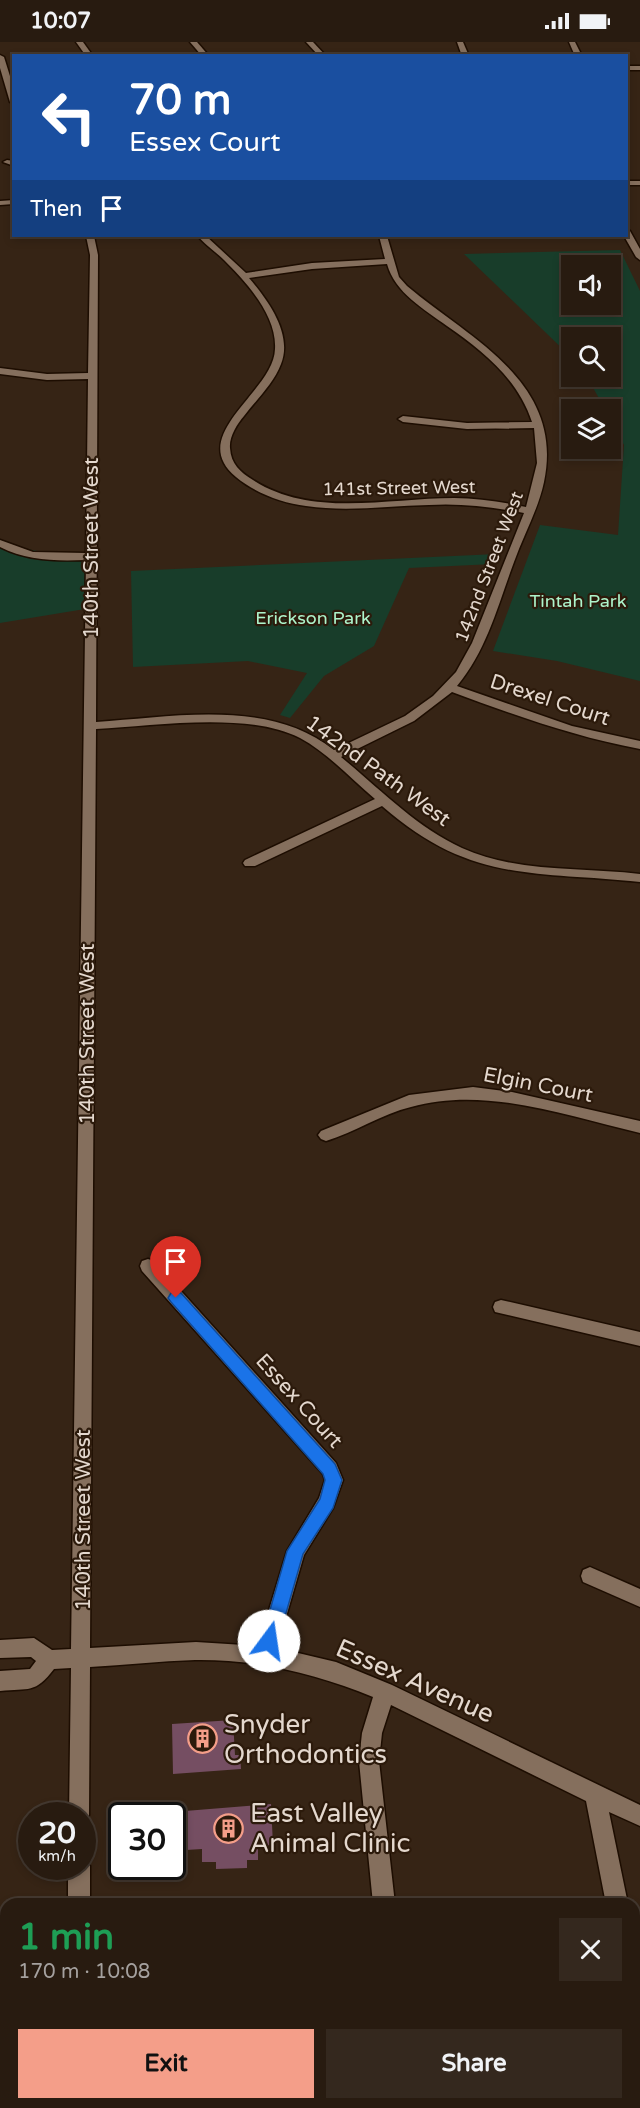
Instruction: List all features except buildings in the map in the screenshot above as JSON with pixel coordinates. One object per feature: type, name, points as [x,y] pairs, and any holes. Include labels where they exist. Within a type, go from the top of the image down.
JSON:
[{"type":"street","points":[[79,42],[88,54]]},
{"type":"street","points":[[193,42],[204,54]]},
{"type":"street","points":[[309,42],[321,54]]},
{"type":"street","points":[[0,57],[12,96]]},
{"type":"street","points":[[3,104],[12,102]]},
{"type":"street","points":[[628,235],[640,257]]},
{"type":"street","name":"140th Street West","points":[[79,1802],[92,556],[94,253],[90,237]]},
{"type":"street","name":"140th Street West","points":[[94,253],[100,237]]},
{"type":"street","name":"141st Street West","points":[[203,237],[228,257],[246,276],[276,328],[280,351],[271,375],[229,430],[224,450],[228,462],[237,473],[268,494],[297,503],[335,507],[454,501],[531,511]]},
{"type":"street","name":"142nd Street West","points":[[332,756],[406,721],[450,687],[475,652],[510,557],[531,511],[541,470],[542,448],[532,408],[511,376],[477,342],[404,288],[395,277],[383,237]]},
{"type":"street","points":[[246,276],[312,266],[390,261]]},
{"type":"street","points":[[0,371],[47,377],[93,376]]},
{"type":"street","points":[[403,419],[466,426],[537,425]]},
{"type":"street","points":[[0,543],[9,548],[46,557],[92,556]]},
{"type":"street","name":"Drexel Court","points":[[450,687],[562,728],[605,740],[640,745]]},
{"type":"street","name":"142nd Path West","points":[[89,726],[227,719],[255,720],[299,732],[332,756],[430,838],[477,859],[522,869],[640,878]]},
{"type":"street","points":[[250,863],[384,800]]},
{"type":"street","name":"Elgin Court","points":[[326,1135],[409,1101],[473,1093],[512,1098],[640,1127]]},
{"type":"street","name":"Essex Court","points":[[147,1266],[330,1469],[334,1480],[327,1502],[296,1551],[272,1627],[266,1656]]},
{"type":"street","points":[[501,1307],[640,1339]]},
{"type":"street","points":[[590,1576],[640,1598]]},
{"type":"street","points":[[0,1649],[33,1647],[50,1660],[35,1678],[0,1681]]},
{"type":"street","name":"Essex Avenue","points":[[50,1660],[196,1651],[266,1656],[336,1672],[386,1692],[640,1816]]},
{"type":"street","points":[[383,1898],[369,1761],[372,1733],[386,1692]]},
{"type":"street","points":[[595,1794],[616,1898]]},
{"type":"street","points":[[78,1898],[79,1880]]},
{"type":"green space","name":"Tintah Park","points":[[620,250],[640,291],[640,681],[557,661],[493,651],[540,525],[618,535],[624,445],[621,439],[621,399],[599,399],[593,387],[621,387],[621,327],[561,327],[561,347],[464,254]]},
{"type":"green space","points":[[0,546],[73,557],[92,556],[91,608],[0,623]]},
{"type":"green space","name":"Erickson Park","points":[[497,554],[494,564],[409,568],[374,646],[324,676],[290,718],[280,715],[307,673],[248,661],[133,667],[131,571]]},
{"type":"place","name":"Snyder Orthodontics","points":[[203,1739]]},
{"type":"place","name":"East Valley Animal Clinic","points":[[229,1828]]},
{"type":"route","points":[[176,1298],[330,1469],[334,1480],[327,1502],[296,1551],[269,1641]]}]
